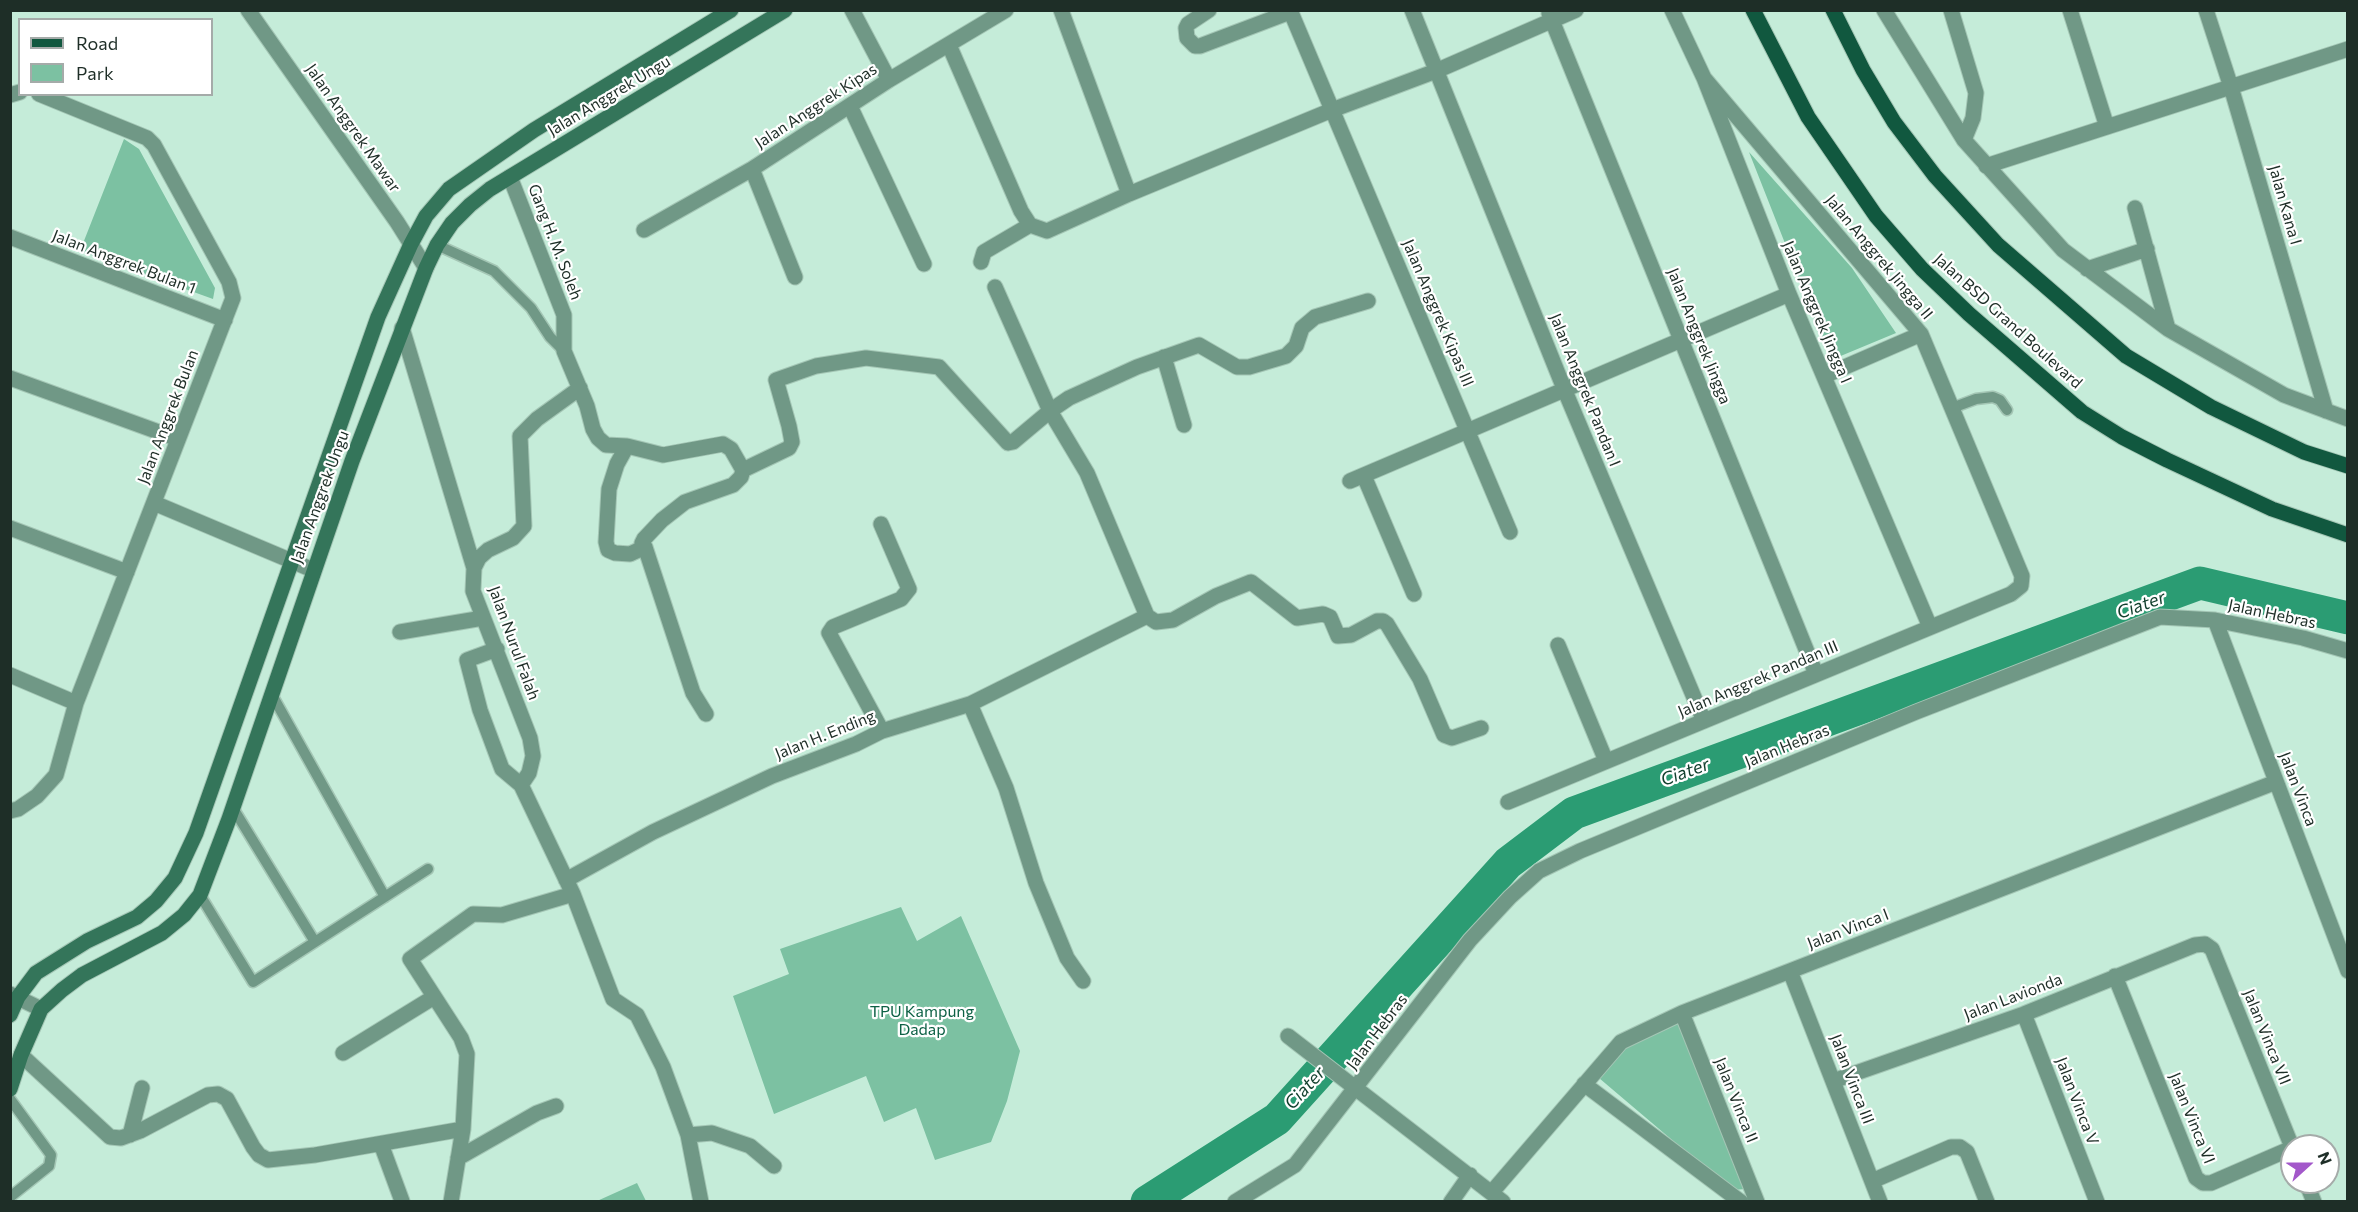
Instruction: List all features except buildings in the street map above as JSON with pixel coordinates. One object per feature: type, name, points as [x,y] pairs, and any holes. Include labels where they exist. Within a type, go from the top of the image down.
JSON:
[{"type":"main road","name":"Jalan BSD Grand Boulevard","points":[[1753,10],[1808,117],[1876,216],[1922,269],[1969,315],[2082,412],[2122,437],[2272,509],[2348,535]]},
{"type":"main road","points":[[1833,10],[1863,70],[1894,122],[1935,176],[1998,245],[2126,356],[2211,407],[2304,452],[2348,466]]},
{"type":"street","name":"Jalan Anggrek Mawar","points":[[248,10],[426,268]]},
{"type":"street","name":"Jalan Anggrek Ungu","points":[[10,1015],[14,995],[36,973],[87,941],[136,917],[156,901],[175,878],[196,833],[378,317],[426,216],[449,189],[534,130],[731,10]]},
{"type":"street","name":"Jalan Anggrek Ungu","points":[[10,1089],[21,1055],[42,1009],[82,975],[162,933],[184,915],[200,895],[233,808],[313,570],[402,328],[426,268],[437,245],[452,223],[490,189],[785,10]]},
{"type":"street","points":[[852,10],[889,80]]},
{"type":"street","name":"Jalan Anggrek Kipas","points":[[644,230],[752,169],[889,80],[1006,10]]},
{"type":"street","points":[[1061,10],[1129,194]]},
{"type":"street","points":[[1209,10],[1186,27],[1187,38],[1195,46],[1290,11]]},
{"type":"street","points":[[1412,10],[1436,71]]},
{"type":"street","points":[[949,45],[1021,211],[1030,225],[1047,231],[1129,194],[1332,110],[1436,71],[1550,15],[1576,10]]},
{"type":"street","name":"Jalan Anggrek Jingga I","points":[[1672,10],[1704,78],[1790,294],[1930,627]]},
{"type":"street","points":[[1884,10],[1936,99],[1964,140],[2063,250],[2168,328],[2284,395],[2348,419]]},
{"type":"street","points":[[1950,10],[1976,93],[1973,118],[1964,140]]},
{"type":"street","points":[[2070,10],[2107,127]]},
{"type":"street","name":"Jalan Kana I","points":[[2206,10],[2231,87],[2326,411]]},
{"type":"street","name":"Jalan Anggrek Kipas III","points":[[1290,11],[1510,532]]},
{"type":"street","name":"Jalan Anggrek Jingga","points":[[1550,15],[1816,674]]},
{"type":"street","points":[[1986,166],[2348,49]]},
{"type":"street","name":"Jalan Anggrek Pandan I","points":[[1436,71],[1565,391],[1704,721]]},
{"type":"street","name":"Jalan Anggrek Jingga II","points":[[1704,78],[1922,334],[2022,576],[2021,586]]},
{"type":"street","name":"Jalan Anggrek Bulan","points":[[10,811],[18,809],[37,796],[56,775],[76,703],[233,298],[232,290],[154,145],[147,138],[44,96]]},
{"type":"street","points":[[850,106],[924,264]]},
{"type":"street","points":[[752,169],[795,277]]},
{"type":"street","name":"Gang H. M. Soleh","points":[[510,177],[564,315],[564,351],[598,438],[606,445],[627,446],[663,455],[723,444],[731,449],[743,470]]},
{"type":"street","points":[[2135,208],[2168,328]]},
{"type":"street","points":[[981,262],[984,252],[1030,225]]},
{"type":"street","name":"Jalan Anggrek Bulan 1","points":[[10,237],[225,320]]},
{"type":"street","points":[[2087,269],[2147,249]]},
{"type":"street","points":[[995,287],[1050,411],[1087,473],[1147,616],[1156,622],[1173,620],[1216,596],[1251,582],[1297,618],[1323,614],[1330,617],[1338,636],[1352,634],[1377,621],[1383,621],[1420,679],[1444,735],[1452,738],[1481,728]]},
{"type":"street","points":[[1350,481],[1790,294]]},
{"type":"street","points":[[706,714],[693,693],[642,543],[662,520],[685,502],[733,485],[741,477],[743,470],[789,448],[792,435],[776,380],[816,366],[866,358],[939,367],[1008,443],[1013,442],[1050,411],[1069,399],[1137,367],[1199,345],[1237,367],[1249,367],[1286,356],[1296,346],[1302,328],[1315,317],[1368,301]]},
{"type":"street","name":"Jalan Nurul Falah","points":[[402,328],[474,568],[473,591],[530,738],[533,756],[529,773],[521,785]]},
{"type":"street","points":[[1824,376],[1922,334]]},
{"type":"street","points":[[1164,357],[1184,425]]},
{"type":"street","points":[[10,378],[178,439]]},
{"type":"street","points":[[474,568],[478,558],[488,550],[513,538],[525,526],[520,436],[537,420],[580,388]]},
{"type":"street","points":[[627,446],[617,464],[609,489],[606,542],[608,550],[615,553],[630,554],[645,547]]},
{"type":"street","points":[[1364,476],[1414,594]]},
{"type":"street","points":[[154,503],[313,570]]},
{"type":"street","points":[[881,524],[909,589],[901,599],[833,627],[829,633],[882,730]]},
{"type":"street","points":[[10,528],[127,572]]},
{"type":"street","name":"Jalan Anggrek Pandan III","points":[[1508,802],[2011,594],[2021,586]]},
{"type":"street","name":"Jalan H. Ending","points":[[434,997],[410,961],[412,956],[473,914],[502,915],[570,887],[652,832],[752,785],[856,744],[882,730],[970,704],[1147,616]]},
{"type":"street","name":"Jalan Hebras","points":[[1235,1202],[1295,1165],[1470,940],[1510,897],[1539,871],[1580,851],[1916,712],[2160,616],[2215,620],[2303,638],[2348,651]]},
{"type":"street","points":[[400,632],[483,618]]},
{"type":"street","name":"Jalan Vinca","points":[[2215,620],[2348,970]]},
{"type":"street","points":[[1558,645],[1606,761]]},
{"type":"street","points":[[496,649],[467,660],[480,710],[502,769],[521,785],[570,887],[613,999],[637,1015],[663,1067],[688,1135],[701,1202]]},
{"type":"street","points":[[10,675],[76,703]]},
{"type":"street","points":[[970,704],[1006,788],[1036,884],[1067,958],[1083,981]]},
{"type":"street","name":"Jalan Vinca I","points":[[1498,1197],[1584,1084],[1621,1042],[1682,1013],[1790,970],[2276,782]]},
{"type":"street","name":"Jalan Lavionda","points":[[1833,1081],[2024,1014],[2195,945],[2205,944]]},
{"type":"street","name":"Jalan Vinca VII","points":[[2205,944],[2212,949],[2286,1134]]},
{"type":"street","name":"Jalan Vinca III","points":[[1790,970],[1880,1202]]},
{"type":"street","name":"Jalan Vinca VI","points":[[2115,976],[2196,1178],[2203,1183],[2211,1183],[2280,1153]]},
{"type":"street","points":[[14,995],[42,1009]]},
{"type":"street","points":[[343,1053],[434,997],[460,1038],[467,1054],[463,1129],[451,1202]]},
{"type":"street","name":"Jalan Vinca II","points":[[1682,1013],[1757,1202]]},
{"type":"street","name":"Jalan Vinca V","points":[[2024,1014],[2097,1202]]},
{"type":"street","points":[[1288,1036],[1498,1197]]},
{"type":"street","points":[[21,1055],[110,1137],[130,1135],[208,1095],[218,1094],[227,1098],[259,1155],[268,1160],[315,1155],[463,1129]]},
{"type":"street","points":[[1584,1084],[1741,1202]]},
{"type":"street","points":[[130,1135],[142,1088]]},
{"type":"street","points":[[458,1158],[537,1113],[556,1106]]},
{"type":"street","points":[[688,1135],[712,1133],[750,1146],[774,1166]]},
{"type":"street","points":[[381,1144],[402,1201]]},
{"type":"street","points":[[1872,1181],[1960,1146],[1967,1152],[1987,1202]]},
{"type":"street","points":[[1451,1202],[1470,1175]]},
{"type":"lane","points":[[437,245],[494,271],[531,308],[550,337],[564,351]]},
{"type":"lane","points":[[1952,408],[1976,399],[1993,397],[2000,400],[2007,410]]},
{"type":"lane","points":[[271,693],[385,897]]},
{"type":"lane","points":[[233,808],[315,942]]},
{"type":"lane","points":[[200,895],[253,982],[428,869]]},
{"type":"lane","points":[[10,1099],[51,1155],[49,1166],[10,1197]]},
{"type":"green space","points":[[124,139],[139,149],[215,288],[213,299],[80,251]]},
{"type":"green space","points":[[1749,152],[1852,268],[1896,333],[1831,360]]},
{"type":"green space","name":"TPU Kampung Dadap","points":[[901,907],[917,941],[961,916],[1020,1051],[1007,1101],[991,1142],[935,1160],[916,1108],[884,1122],[866,1076],[774,1114],[733,996],[789,974],[780,949]]},
{"type":"green space","points":[[1682,1022],[1747,1189],[1731,1190],[1599,1078],[1626,1048]]},
{"type":"green space","points":[[637,1183],[646,1201],[597,1201]]},
{"type":"waterway","name":"Ciater","points":[[1147,1202],[1277,1119],[1508,863],[1574,813],[2200,583],[2348,618]]}]
